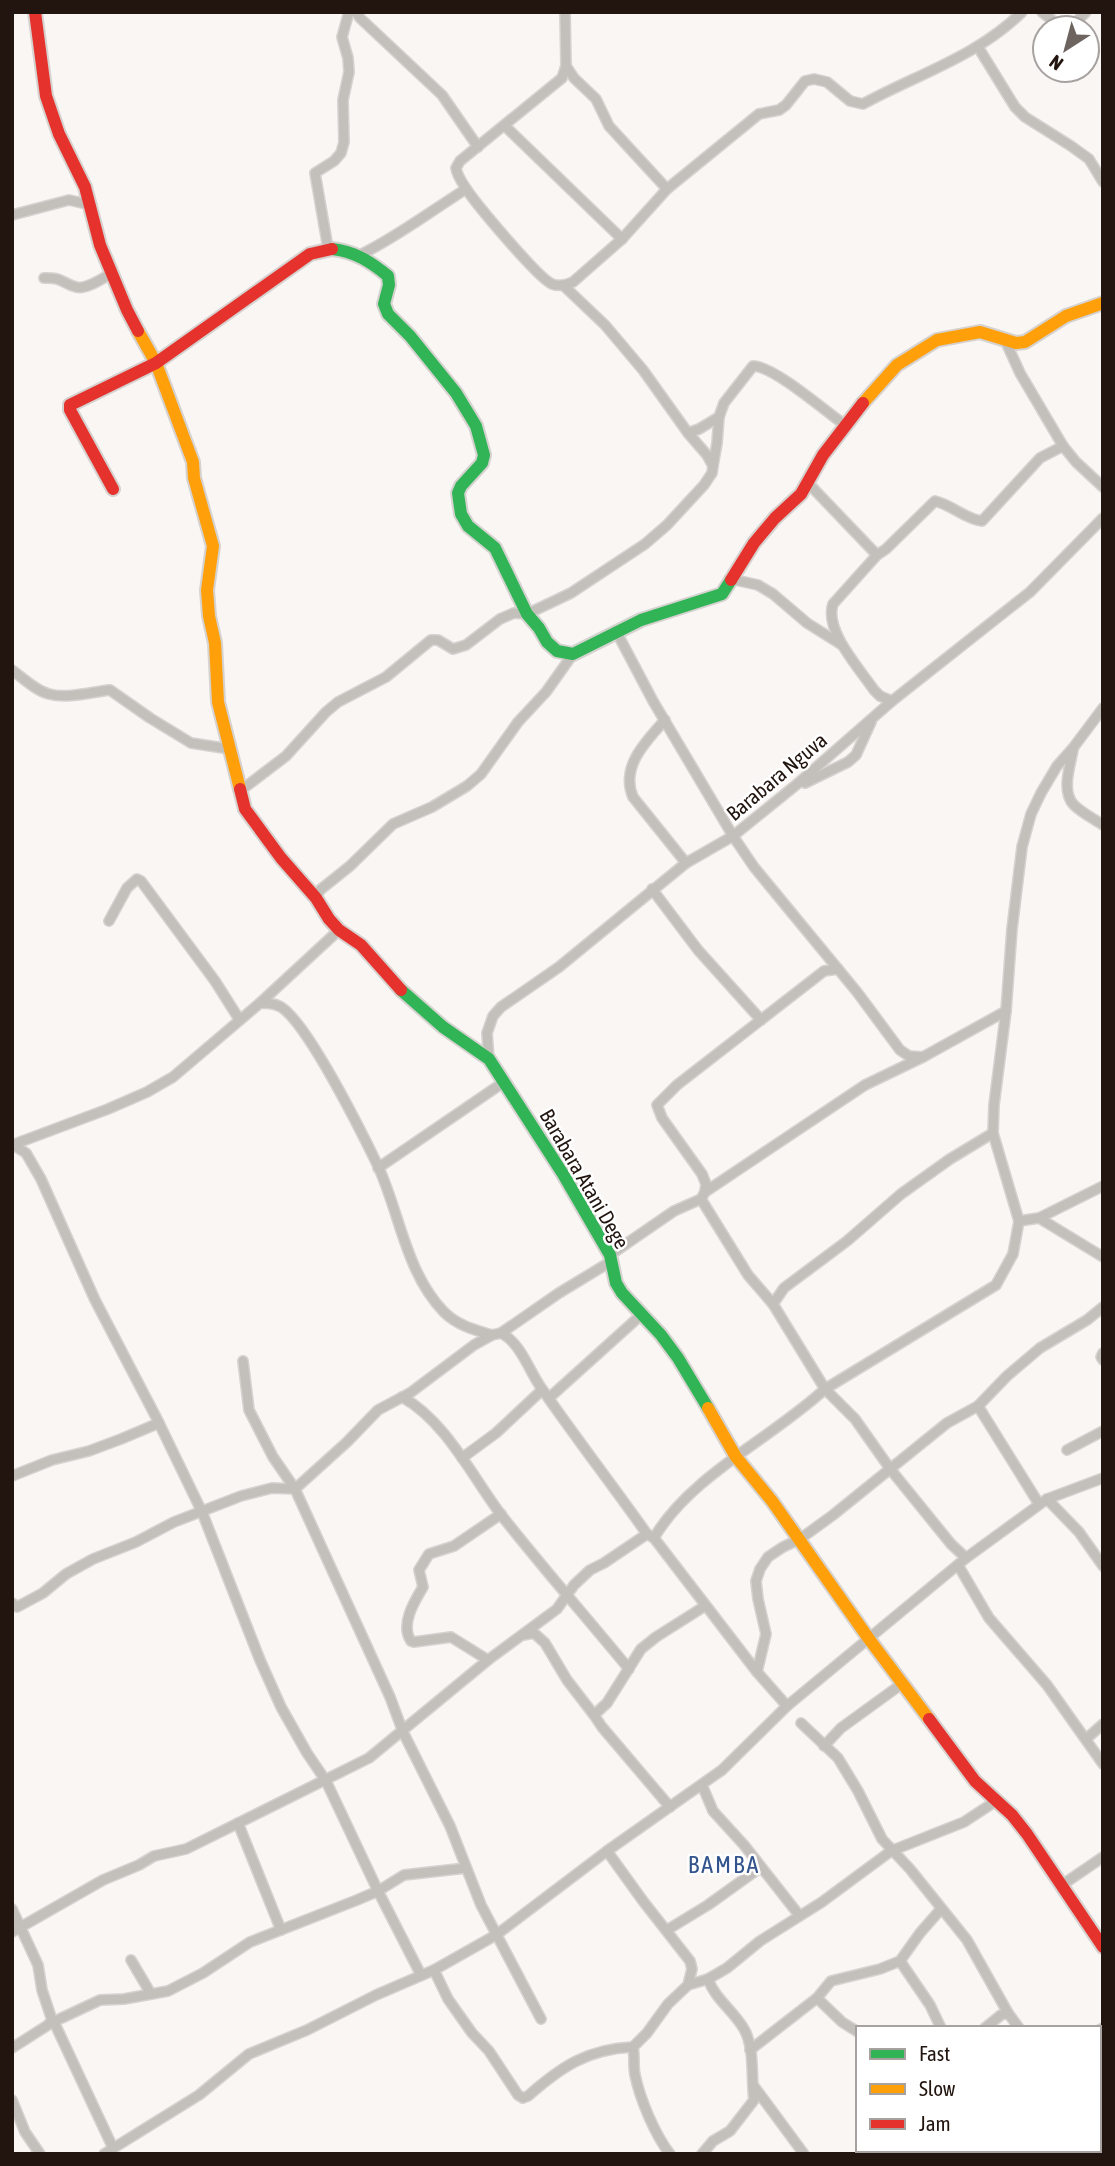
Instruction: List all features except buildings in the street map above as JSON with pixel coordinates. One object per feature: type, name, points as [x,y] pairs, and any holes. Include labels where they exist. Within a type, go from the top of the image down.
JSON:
[{"type":"street","points":[[35,12],[46,96],[59,134],[85,187],[100,245],[127,310],[156,363],[193,462],[194,478],[213,546],[209,567],[209,616],[215,643],[218,702],[245,809],[259,831],[316,898],[339,930],[361,945],[408,997],[489,1059]]},
{"type":"street","points":[[328,248],[316,173],[334,161],[341,153],[344,142],[343,100],[349,72],[342,37],[349,12]]},
{"type":"street","points":[[356,12],[442,94],[478,147]]},
{"type":"street","points":[[565,12],[566,66],[562,78],[460,161],[456,168],[456,174],[466,189],[537,272],[552,285],[564,286],[573,282],[622,239],[667,189],[759,114],[779,110],[786,105],[805,81],[814,79],[827,82],[850,101],[863,104],[978,47],[1022,12]]},
{"type":"street","points":[[1042,12],[1062,28],[1074,23],[1086,12]]},
{"type":"street","points":[[978,47],[1015,107],[1025,117],[1089,159],[1103,182]]},
{"type":"street","points":[[566,66],[574,78],[596,99],[609,125],[667,189]]},
{"type":"street","points":[[505,126],[622,239]]},
{"type":"street","points":[[360,255],[379,246],[466,189]]},
{"type":"street","points":[[12,215],[69,200],[91,205]]},
{"type":"street","points":[[113,489],[70,410],[70,405],[156,363],[310,254],[328,248],[360,255],[388,276],[389,285],[384,304],[388,314],[410,336],[456,393],[476,426],[484,455],[482,463],[458,493],[461,514],[468,526],[495,548],[527,614],[547,642],[557,651],[573,654]]},
{"type":"street","points":[[44,278],[57,277],[81,288],[112,274]]},
{"type":"street","points":[[564,286],[605,326],[643,370],[713,466]]},
{"type":"street","points":[[316,898],[320,890],[350,866],[393,824],[432,807],[467,786],[481,774],[518,722],[546,692],[573,654],[641,620],[722,594],[754,542],[801,494],[823,455],[845,425],[897,365],[937,340],[981,332],[1016,344],[1025,342],[1066,316],[1103,303]]},
{"type":"street","points":[[1005,340],[1020,373],[1063,446],[1103,487]]},
{"type":"street","points":[[240,790],[286,756],[338,702],[386,677],[431,640],[438,640],[453,649],[466,645],[500,619],[514,613],[527,614],[571,593],[645,544],[667,525],[712,473],[723,402],[753,366],[758,365],[779,376],[845,425]]},
{"type":"street","points":[[688,433],[719,417]]},
{"type":"street","points":[[892,701],[874,690],[844,646],[831,624],[830,612],[833,604],[877,555],[935,501],[956,509],[973,520],[982,521],[1040,458],[1063,446]]},
{"type":"street","points":[[808,483],[877,555]]},
{"type":"street","name":"Barabara Nguva","points":[[489,1059],[487,1034],[493,1016],[501,1007],[559,967],[686,863],[733,836],[796,785],[892,701],[1030,592],[1103,518]]},
{"type":"street","points":[[731,579],[758,585],[807,623],[844,646]]},
{"type":"street","points":[[616,631],[665,720],[754,867],[829,957],[900,1050],[909,1056],[923,1058]]},
{"type":"street","points":[[12,670],[51,695],[110,690],[191,743],[230,748]]},
{"type":"street","points":[[12,1932],[103,1880],[154,1856],[186,1849],[369,1758],[488,1660],[557,1609],[566,1595],[590,1570],[650,1536],[682,1502],[736,1457],[803,1409],[825,1388],[996,1285],[1013,1254],[1018,1221],[993,1133],[1022,847],[1031,814],[1041,793],[1057,766],[1103,708]]},
{"type":"street","points":[[796,785],[848,762],[856,755],[872,719]]},
{"type":"street","points":[[665,720],[639,749],[629,777],[629,789],[686,863]]},
{"type":"street","points":[[1073,748],[1068,773],[1068,796],[1074,805],[1103,825]]},
{"type":"street","points":[[109,921],[127,888],[137,879],[141,881],[215,981],[239,1020]]},
{"type":"street","points":[[652,889],[698,950],[761,1020]]},
{"type":"street","points":[[13,1145],[108,1109],[173,1077],[260,1003],[339,930]]},
{"type":"street","points":[[824,971],[829,957]]},
{"type":"street","points":[[838,969],[824,971],[677,1085],[657,1105],[662,1118],[702,1174],[706,1184],[703,1195],[748,1275],[774,1304],[825,1388],[855,1419],[891,1470],[951,1544],[989,1618],[1047,1685],[1103,1764]]},
{"type":"street","points":[[260,1003],[272,1003],[282,1007],[307,1037],[379,1168],[413,1263],[435,1301],[452,1319],[475,1330],[508,1336],[542,1390],[650,1536],[787,1706]]},
{"type":"street","points":[[12,1603],[17,1607],[27,1603],[66,1574],[93,1559],[136,1542],[174,1522],[241,1496],[272,1488],[295,1489],[378,1410],[402,1397],[474,1345],[559,1293],[674,1211],[703,1195],[866,1085],[923,1058],[1006,1011]]},
{"type":"street","name":"Barabara Atani Dege","points":[[489,1059],[563,1174],[610,1258],[616,1283],[622,1293],[661,1335],[678,1358],[736,1457],[772,1501],[869,1639],[975,1781],[1012,1815],[1027,1834],[1103,1947]]},
{"type":"street","points":[[379,1168],[503,1082]]},
{"type":"street","points":[[774,1304],[784,1288],[847,1241],[901,1194],[993,1133]]},
{"type":"street","points":[[25,1141],[26,1153],[41,1179],[95,1300],[202,1512],[281,1707],[326,1781],[378,1891],[422,1975]]},
{"type":"street","points":[[13,1145],[26,1153]]},
{"type":"street","points":[[1018,1221],[1040,1218],[1103,1186]]},
{"type":"street","points":[[1040,1218],[1103,1256]]},
{"type":"street","points":[[757,1672],[766,1634],[756,1581],[768,1557],[800,1539],[891,1470],[947,1423],[978,1406],[1040,1348],[1087,1320],[1103,1307]]},
{"type":"street","points":[[550,1398],[641,1315]]},
{"type":"street","points":[[1103,1353],[1103,1360]]},
{"type":"street","points":[[243,1361],[249,1410],[273,1457],[295,1489],[390,1697],[403,1732],[450,1826],[496,1935],[541,2019]]},
{"type":"street","points":[[462,1458],[496,1433],[542,1390]]},
{"type":"street","points":[[402,1397],[436,1425],[501,1514],[629,1669]]},
{"type":"street","points":[[978,1406],[1043,1502],[1079,1532],[1103,1566]]},
{"type":"street","points":[[12,1476],[52,1460],[89,1451],[159,1423]]},
{"type":"street","points":[[1068,1450],[1103,1431]]},
{"type":"street","points":[[104,2154],[199,2095],[249,2054],[307,2030],[376,1995],[434,1970],[496,1935],[607,1851],[723,1770],[787,1706],[962,1562],[1043,1502],[1103,1478]]},
{"type":"street","points":[[488,1660],[451,1637],[411,1642],[406,1632],[415,1600],[423,1587],[419,1570],[424,1560],[429,1554],[454,1546],[501,1514]]},
{"type":"street","points":[[594,1715],[607,1703],[641,1649],[705,1606]]},
{"type":"street","points":[[520,1635],[534,1633],[545,1643],[567,1680],[602,1727],[670,1807]]},
{"type":"street","points":[[824,1746],[841,1728],[903,1683]]},
{"type":"street","points":[[801,1723],[838,1758],[882,1839],[910,1869],[967,1940],[1017,2026]]},
{"type":"street","points":[[1086,1739],[1103,1724]]},
{"type":"street","points":[[702,1785],[713,1811],[799,1915]]},
{"type":"street","points":[[434,1970],[448,2000],[489,2051],[518,2095],[523,2098],[576,2060],[611,2048],[633,2047],[668,2004],[688,1985],[708,1979],[727,1968],[760,1941],[821,1902],[891,1850],[964,1822],[996,1801]]},
{"type":"street","points":[[238,1823],[281,1930]]},
{"type":"street","points":[[607,1851],[690,1961],[692,1969],[688,1985]]},
{"type":"street","points":[[1062,1885],[1103,1857]]},
{"type":"street","points":[[667,1930],[761,1867]]},
{"type":"street","points":[[12,2048],[53,2022],[100,2000],[168,1991],[250,1942],[378,1891],[404,1875],[466,1868]]},
{"type":"street","points":[[12,1909],[38,1965],[42,1990],[53,2022],[113,2148]]},
{"type":"street","points":[[750,2050],[817,1998],[831,1981],[880,1969],[900,1961],[941,1909]]},
{"type":"street","points":[[131,1960],[151,1994]]},
{"type":"street","points":[[900,1961],[930,2005],[940,2026]]},
{"type":"street","points":[[702,2154],[712,2141],[730,2131],[754,2100],[750,2050],[745,2030],[712,1991],[708,1979]]},
{"type":"street","points":[[817,1998],[842,2022],[856,2031]]},
{"type":"street","points":[[987,2026],[1008,2013]]},
{"type":"street","points":[[633,2047],[634,2073],[643,2101],[670,2154]]},
{"type":"street","points":[[752,2084],[804,2154]]},
{"type":"street","points":[[12,2099],[25,2132],[40,2154]]},
{"type":"traffic: fast","points":[[332,249],[362,258],[388,276],[389,285],[384,304],[388,314],[410,336],[456,393],[476,426],[484,455],[482,463],[458,493],[461,514],[468,526],[495,548],[527,614],[557,651],[573,654],[641,620],[722,594],[731,580]]},
{"type":"traffic: fast","points":[[401,990],[443,1027],[489,1059],[563,1174],[610,1255],[616,1283],[622,1293],[661,1335],[708,1408]]},
{"type":"traffic: slow","points":[[863,403],[897,365],[937,340],[980,332],[1016,343],[1025,342],[1066,316],[1103,303]]},
{"type":"traffic: slow","points":[[138,331],[156,363],[193,462],[194,478],[213,546],[207,590],[215,643],[218,702],[240,789]]},
{"type":"traffic: slow","points":[[708,1408],[736,1457],[772,1501],[929,1719]]},
{"type":"traffic: jam","points":[[35,12],[46,96],[59,134],[85,187],[100,245],[138,331]]},
{"type":"traffic: jam","points":[[113,489],[70,410],[70,405],[156,363],[310,254],[332,249]]},
{"type":"traffic: jam","points":[[731,580],[754,543],[775,518],[801,494],[823,455],[863,403]]},
{"type":"traffic: jam","points":[[240,789],[245,809],[281,858],[316,898],[329,919],[339,930],[361,945],[401,990]]},
{"type":"traffic: jam","points":[[929,1719],[975,1781],[1012,1815],[1027,1834],[1103,1947]]},
{"type":"district","name":"BAMBA","points":[[724,1865]]}]
